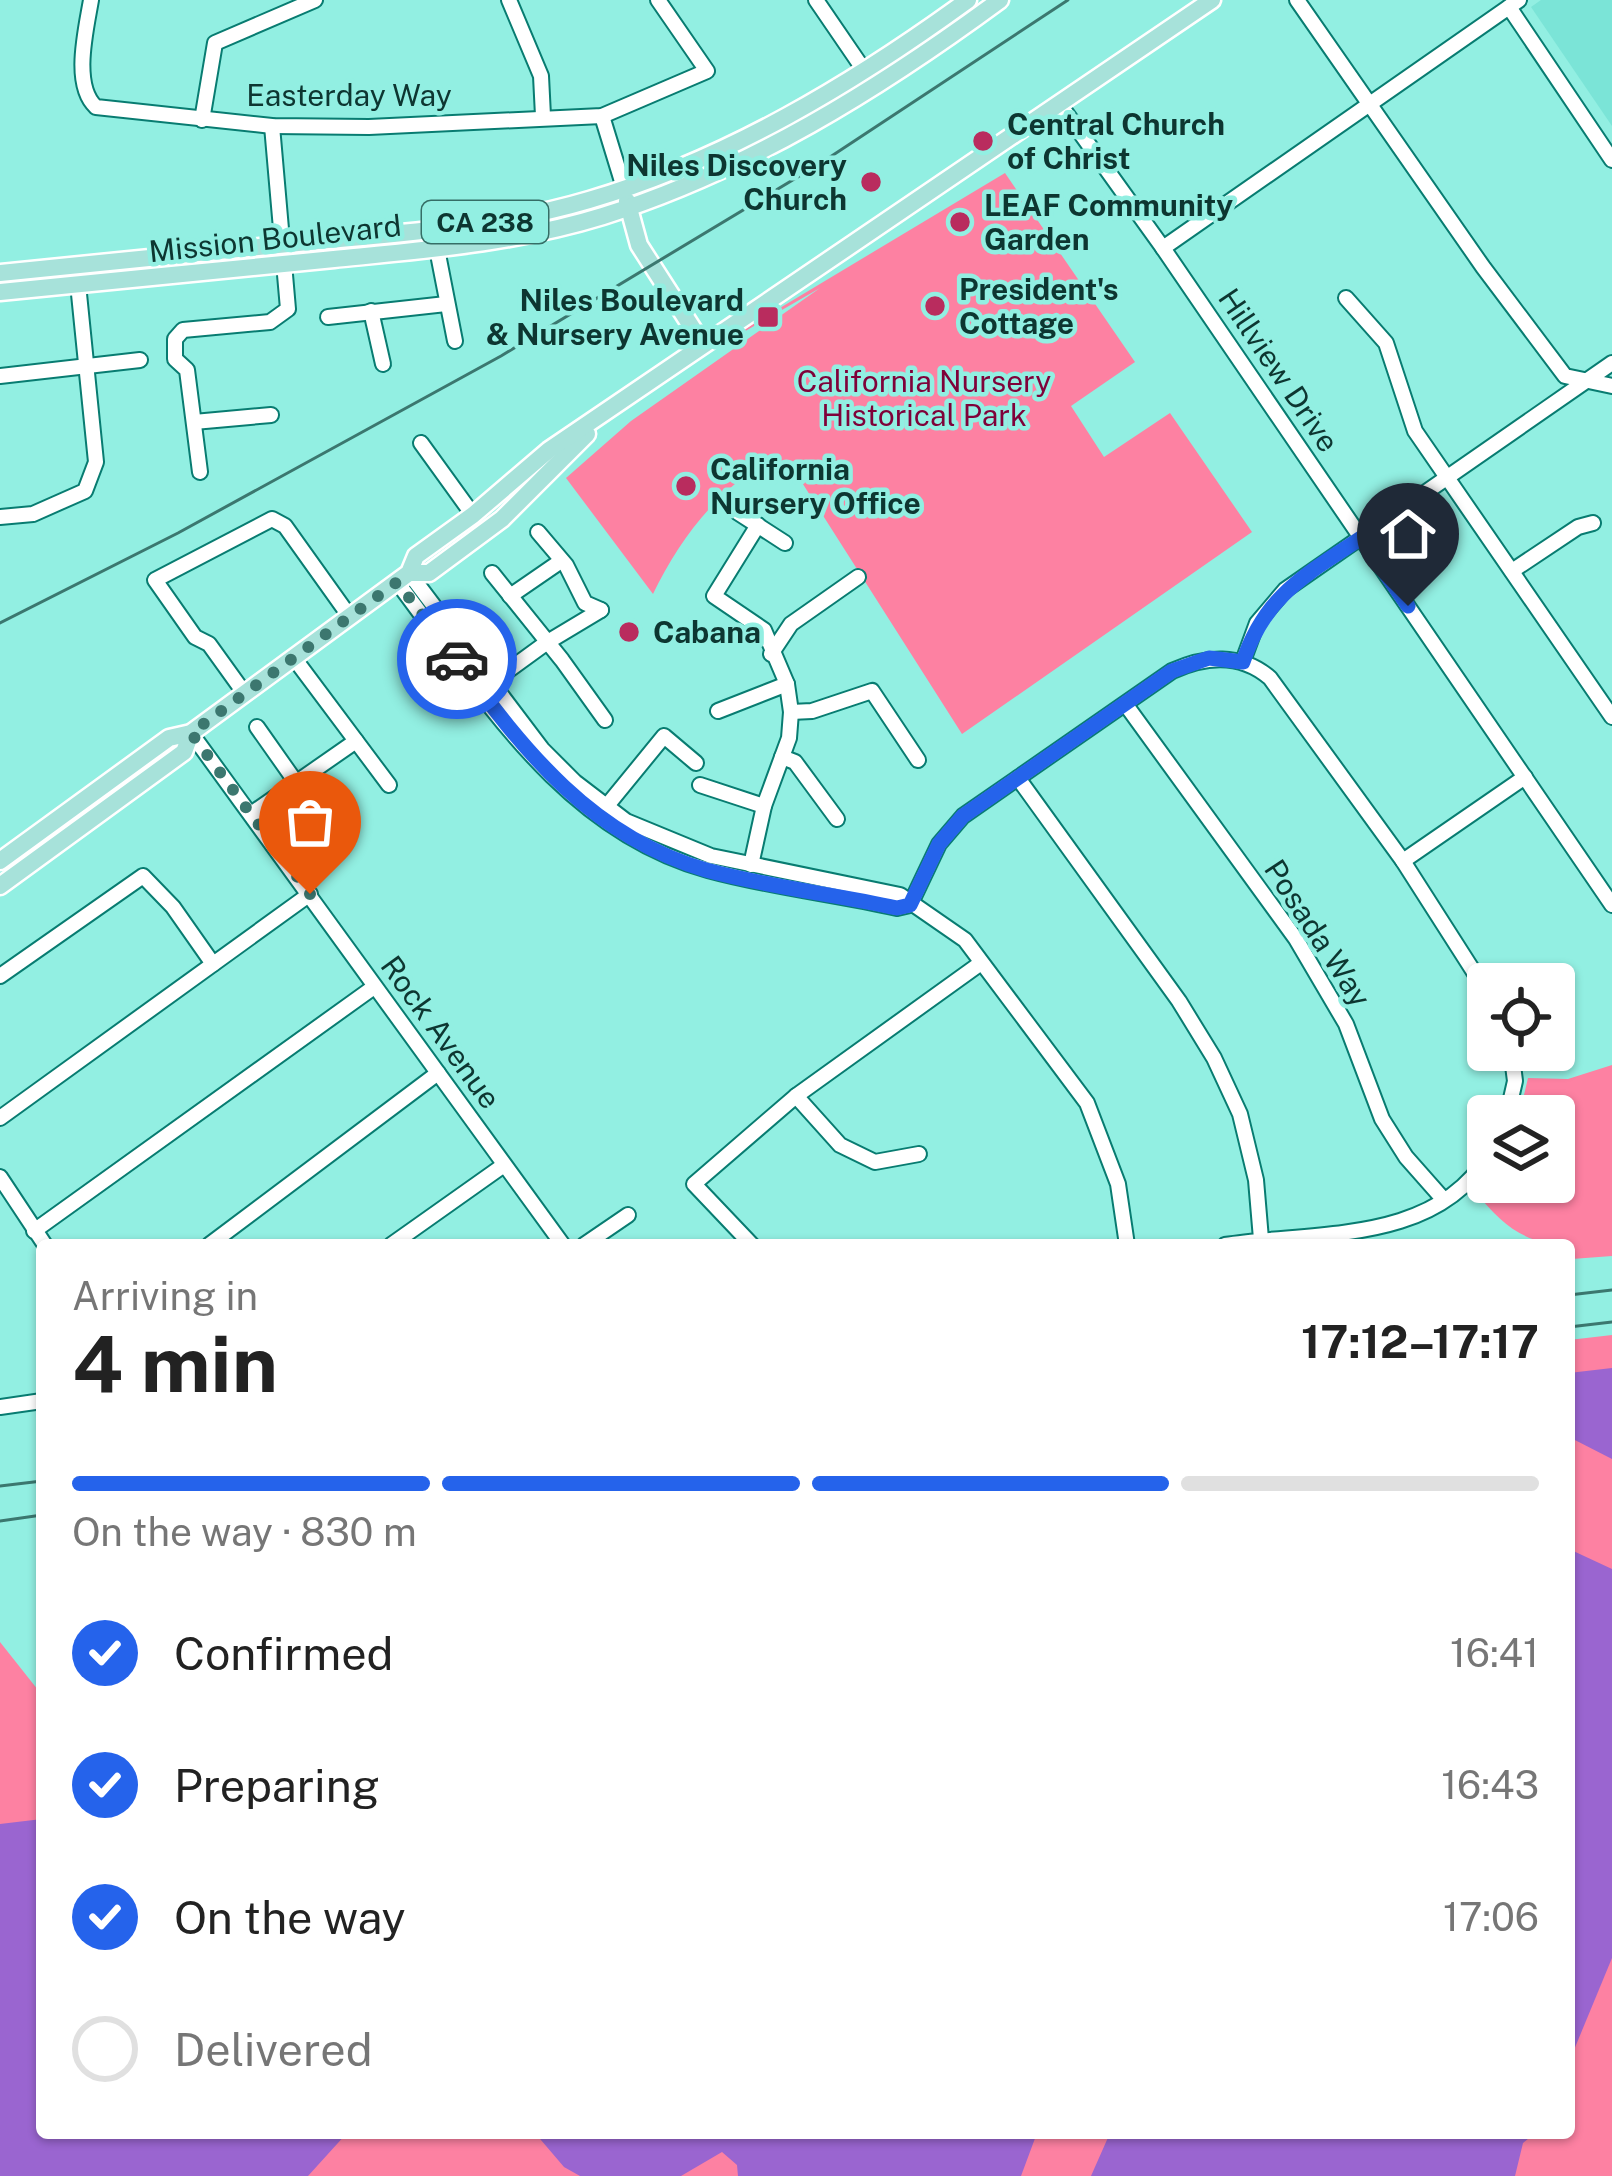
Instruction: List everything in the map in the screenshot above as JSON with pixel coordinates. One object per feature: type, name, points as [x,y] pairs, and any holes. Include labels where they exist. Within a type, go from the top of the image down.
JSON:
[{"type":"main road","name":"Mission Boulevard","points":[[0,292],[285,254],[533,214],[624,188],[869,78],[968,0]]},
{"type":"main road","name":"Mission Boulevard","points":[[0,273],[437,249],[542,231],[629,208],[722,170],[1000,0]]},
{"type":"main road","points":[[0,861],[169,738],[191,733],[403,578],[416,556],[549,450],[1212,0]]},
{"type":"main road","points":[[624,188],[639,244],[702,344]]},
{"type":"main road","points":[[403,578],[429,573],[502,519],[614,409]]},
{"type":"main road","points":[[0,886],[184,752],[191,733]]},
{"type":"street","name":"Easterday Way","points":[[91,0],[83,80],[86,98],[96,107],[272,126],[369,127],[602,116],[707,70],[658,0]]},
{"type":"street","points":[[202,120],[215,43],[315,0]]},
{"type":"street","points":[[508,0],[541,76],[543,116]]},
{"type":"street","points":[[816,0],[869,78]]},
{"type":"street","points":[[1297,0],[1565,376],[1612,386]]},
{"type":"street","points":[[1163,248],[1514,4],[1612,160]]},
{"type":"street","name":"Hillview Drive","points":[[1061,106],[1612,905]]},
{"type":"street","points":[[602,116],[624,188]]},
{"type":"street","points":[[200,472],[187,370],[175,358],[176,339],[183,330],[270,322],[288,309],[272,126]]},
{"type":"street","points":[[437,249],[455,341]]},
{"type":"street","points":[[0,517],[33,514],[85,491],[96,462],[78,284]]},
{"type":"street","points":[[1346,298],[1386,343],[1415,430],[1445,477],[1609,708]]},
{"type":"street","points":[[328,316],[446,304]]},
{"type":"street","points":[[371,311],[383,364]]},
{"type":"street","points":[[0,376],[140,360]]},
{"type":"street","points":[[1243,662],[1257,623],[1285,590],[1612,363]]},
{"type":"street","points":[[194,422],[271,416]]},
{"type":"street","points":[[421,443],[473,515]]},
{"type":"street","points":[[737,512],[785,544]]},
{"type":"street","points":[[245,694],[154,580],[272,519],[285,526],[350,617]]},
{"type":"street","points":[[1512,571],[1578,527],[1593,523]]},
{"type":"street","points":[[752,865],[791,712],[787,684],[764,630],[714,596],[758,525]]},
{"type":"street","points":[[486,686],[601,610],[585,603],[538,532]]},
{"type":"street","points":[[510,596],[561,561]]},
{"type":"street","points":[[492,573],[605,720]]},
{"type":"street","points":[[771,654],[790,624],[858,577]]},
{"type":"street","points":[[403,578],[486,686],[556,765],[602,813],[642,844],[707,870],[897,908],[910,905]]},
{"type":"street","points":[[294,658],[389,785]]},
{"type":"street","points":[[910,905],[939,844],[963,816],[1192,662],[1209,658],[1243,662],[1270,678],[1403,861],[1468,963]]},
{"type":"street","points":[[718,711],[787,684]]},
{"type":"street","points":[[791,712],[812,712],[872,691],[918,760]]},
{"type":"street","name":"Posada Way","points":[[1126,705],[1296,939],[1346,1024],[1382,1119],[1406,1157],[1444,1200]]},
{"type":"street","points":[[257,727],[331,832]]},
{"type":"street","name":"Rock Avenue","points":[[191,733],[559,1239]]},
{"type":"street","points":[[602,813],[664,736],[696,763]]},
{"type":"street","points":[[251,814],[356,741]]},
{"type":"street","points":[[782,757],[795,762],[837,819]]},
{"type":"street","points":[[1403,861],[1525,777]]},
{"type":"street","points":[[1018,778],[1179,1001],[1214,1058],[1240,1114],[1256,1180],[1261,1239],[1377,1229],[1444,1200],[1467,1181]]},
{"type":"street","points":[[700,785],[764,806]]},
{"type":"street","points":[[602,813],[670,842],[752,865],[900,895],[950,926],[1087,1103],[1118,1184],[1125,1239]]},
{"type":"street","points":[[1594,878],[1612,866]]},
{"type":"street","points":[[0,976],[142,876],[173,907],[214,964]]},
{"type":"street","points":[[0,1118],[310,894]]},
{"type":"street","points":[[746,1239],[694,1184],[796,1096],[981,964]]},
{"type":"street","points":[[34,1231],[374,987]]},
{"type":"street","points":[[217,1239],[438,1072]]},
{"type":"street","points":[[796,1096],[840,1144],[875,1162],[919,1154]]},
{"type":"street","points":[[399,1239],[504,1165]]},
{"type":"street","points":[[0,1178],[40,1239]]},
{"type":"street","points":[[593,1239],[628,1215]]},
{"type":"street","points":[[0,1407],[36,1402]]},
{"type":"shaded area","points":[[1541,0],[1612,0],[1612,126],[1531,7]]},
{"type":"shaded area","points":[[1612,1368],[1612,1459],[1575,1440],[1575,1372]]},
{"type":"shaded area","points":[[1575,1552],[1612,1569],[1612,1958],[1575,2047]]},
{"type":"shaded area","points":[[36,1820],[36,2139],[342,2139],[308,2176],[0,2176],[0,1824]]},
{"type":"shaded area","points":[[540,2139],[1035,2139],[1021,2176],[738,2176],[737,2165],[722,2152],[681,2176],[580,2176],[564,2167]]},
{"type":"shaded area","points":[[1107,2139],[1528,2139],[1515,2176],[1091,2176]]},
{"type":"green space","name":"California Nursery Historical Park","points":[[1005,173],[1135,362],[1071,406],[1104,457],[1170,413],[1252,532],[962,734],[801,481],[765,463],[747,475],[700,520],[653,594],[566,478],[631,421],[820,288],[638,393]]},
{"type":"green space","points":[[1612,1065],[1612,1256],[1575,1259],[1575,1239],[1527,1237],[1485,1203],[1575,1203],[1575,1095],[1524,1095],[1528,1078],[1568,1079]]},
{"type":"green space","points":[[1612,1335],[1612,2176],[0,2176],[0,1642],[36,1687],[36,2139],[1575,2139],[1575,1339]]},
{"type":"railway","points":[[0,623],[178,533],[501,356],[821,163],[1068,0]]},
{"type":"railway","points":[[1575,1294],[1612,1290]]},
{"type":"railway","points":[[1575,1326],[1612,1322]]},
{"type":"railway","points":[[0,1486],[36,1482]]},
{"type":"railway","points":[[0,1521],[36,1516]]},
{"type":"way so far","points":[[310,894],[191,733],[397,582],[457,659]]},
{"type":"place","name":"Central Church of Christ","points":[[983,141]]},
{"type":"place","name":"Niles Discovery Church","points":[[871,182]]},
{"type":"place","name":"LEAF Community Garden","points":[[960,222]]},
{"type":"place","name":"President's Cottage","points":[[935,306]]},
{"type":"place","name":"Niles Boulevard & Nursery Avenue","points":[[768,317]]},
{"type":"place","name":"California Nursery Office","points":[[686,486]]},
{"type":"place","name":"Cabana","points":[[629,632]]},
{"type":"route","points":[[457,659],[531,756],[572,796],[623,835],[707,870],[897,908],[910,905],[939,844],[963,816],[1172,671],[1209,658],[1243,662],[1257,623],[1285,590],[1361,538],[1408,606]]}]
